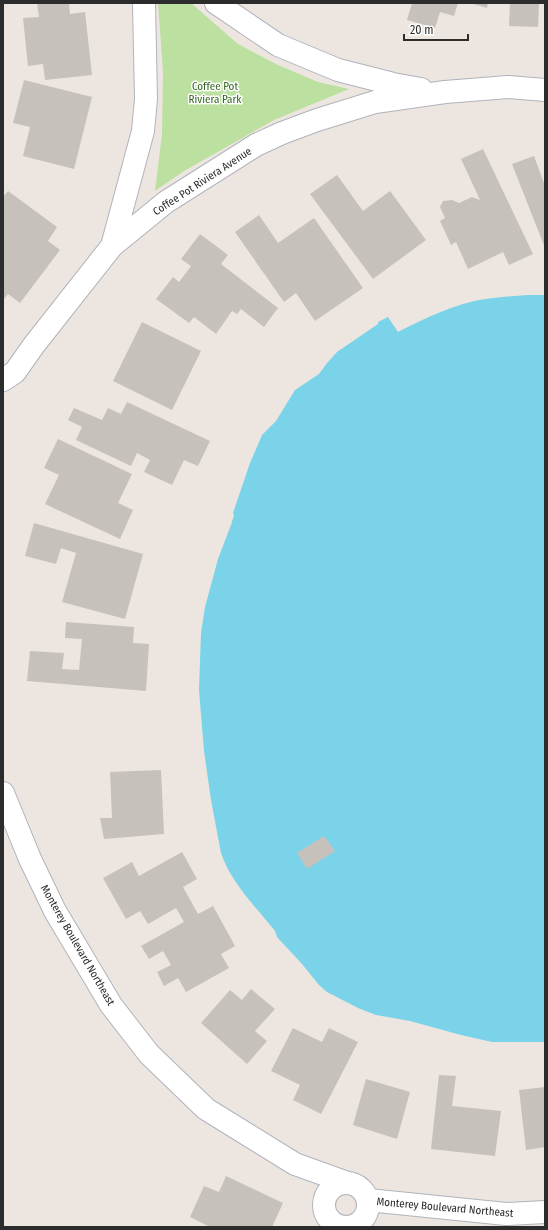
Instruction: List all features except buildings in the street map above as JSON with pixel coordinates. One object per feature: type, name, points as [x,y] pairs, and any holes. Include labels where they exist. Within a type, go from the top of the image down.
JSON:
[{"type":"street","points":[[112,246],[143,131],[146,99],[144,3]]},
{"type":"street","name":"Coffee Pot Riviera Avenue","points":[[216,3],[278,45],[338,70],[394,84],[445,92]]},
{"type":"street","name":"Coffee Pot Riviera Avenue","points":[[3,380],[16,372],[34,345],[112,246],[166,202],[256,145],[282,133],[317,120],[375,102],[445,92],[508,87],[545,90]]},
{"type":"street","name":"Monterey Boulevard Northeast","points":[[3,793],[30,859],[55,911],[111,1005],[149,1054],[206,1109],[295,1164],[345,1182]]},
{"type":"street","name":"Monterey Boulevard Northeast","points":[[295,1164],[324,1199]]},
{"type":"street","points":[[345,1182],[353,1183],[360,1187],[368,1200],[369,1207],[366,1214],[356,1226],[343,1227],[331,1224],[324,1210],[324,1199],[327,1192],[332,1187],[345,1182]]},
{"type":"street","name":"Monterey Boulevard Northeast","points":[[368,1200],[506,1214],[545,1212]]},
{"type":"green space","name":"Coffee Pot Riviera Park","points":[[158,3],[191,3],[238,44],[278,65],[318,82],[349,89],[274,120],[184,171],[155,191],[162,134],[163,71]]},
{"type":"water","points":[[545,295],[545,1042],[492,1042],[410,1021],[376,1015],[358,1008],[327,992],[319,985],[277,937],[275,931],[237,885],[225,864],[221,853],[204,751],[199,690],[201,633],[205,607],[218,559],[231,525],[234,515],[233,513],[250,463],[262,435],[276,421],[295,390],[319,374],[337,352],[378,324],[378,322],[388,317],[398,332],[429,317],[462,304],[485,299]]}]
